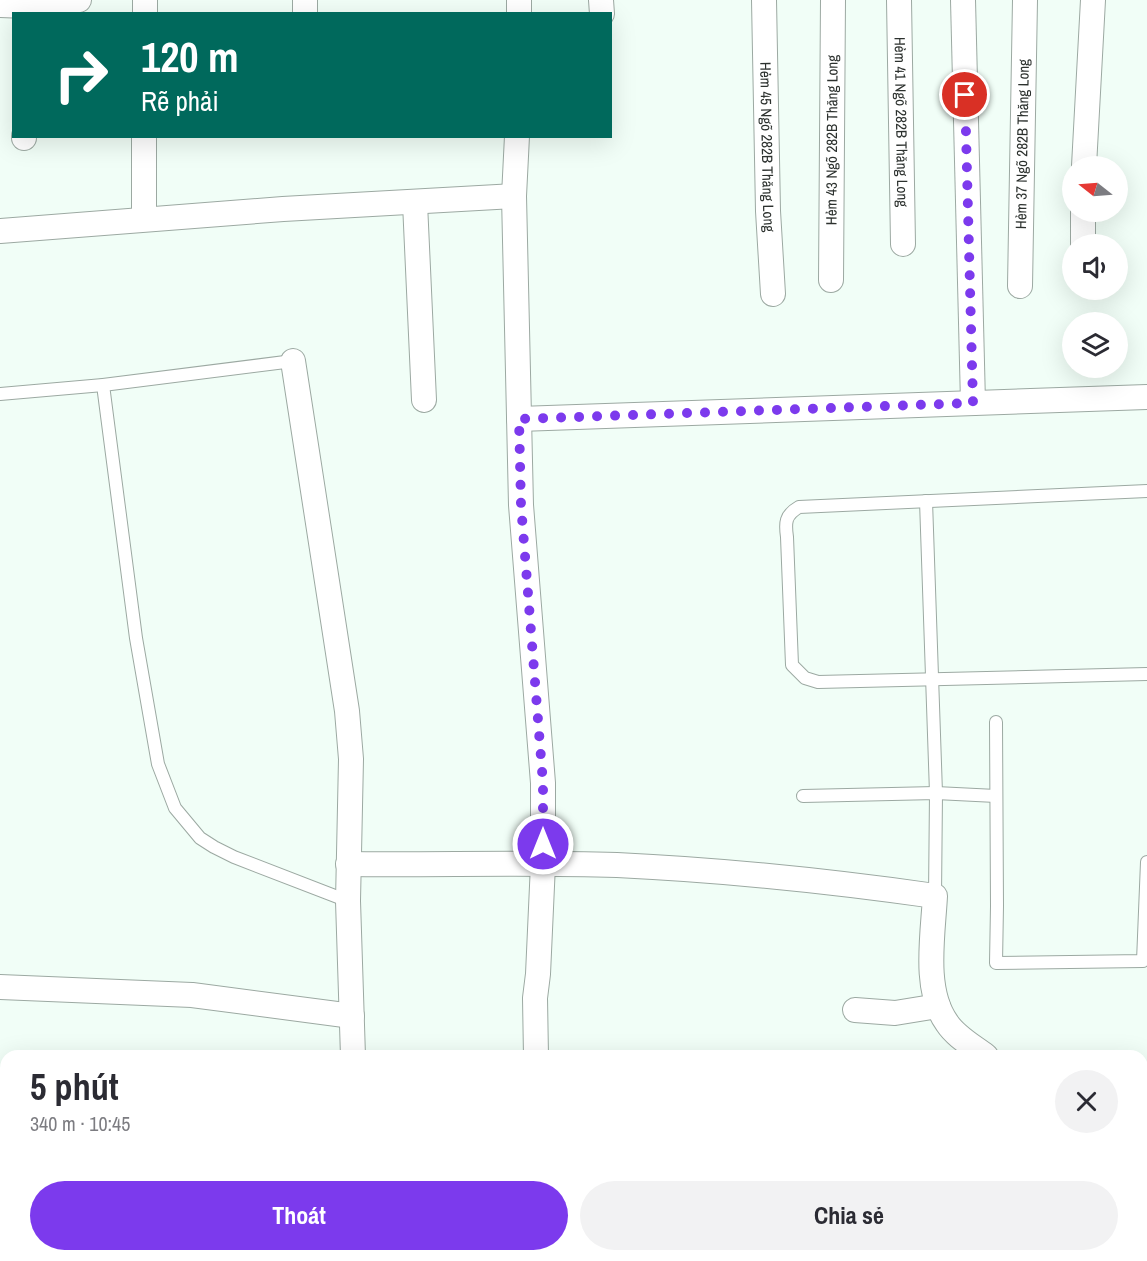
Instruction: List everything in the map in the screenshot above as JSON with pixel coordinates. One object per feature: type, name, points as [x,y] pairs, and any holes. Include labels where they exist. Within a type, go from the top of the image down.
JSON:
[{"type":"street","points":[[0,5],[26,10],[79,0]]},
{"type":"street","name":"Hẻm 45 Ngõ 282B Thăng Long","points":[[764,0],[768,211],[773,294]]},
{"type":"street","name":"Hẻm 43 Ngõ 282B Thăng Long","points":[[831,280],[833,0]]},
{"type":"street","name":"Hẻm 41 Ngõ 282B Thăng Long","points":[[899,0],[903,244]]},
{"type":"street","points":[[963,0],[973,403]]},
{"type":"street","name":"Hẻm 37 Ngõ 282B Thăng Long","points":[[1020,286],[1025,0]]},
{"type":"street","points":[[1085,156],[1093,0]]},
{"type":"street","points":[[144,138],[144,219]]},
{"type":"street","points":[[517,138],[514,196],[521,505],[543,783],[543,864],[536,998],[536,1050]]},
{"type":"street","points":[[0,231],[144,219],[514,196]]},
{"type":"street","points":[[414,203],[424,400]]},
{"type":"street","points":[[293,361],[347,711],[351,759],[348,901],[353,1050]]},
{"type":"street","points":[[519,419],[1147,397]]},
{"type":"street","points":[[348,864],[543,864],[650,867],[827,881],[935,896],[932,978],[938,1006],[954,1032],[978,1050]]},
{"type":"street","points":[[0,987],[192,995],[351,1016]]},
{"type":"street","points":[[855,1010],[895,1013],[938,1006]]},
{"type":"lane","points":[[0,394],[103,385],[293,361]]},
{"type":"lane","points":[[103,385],[136,638],[158,764],[175,808],[193,831],[213,847],[348,901]]},
{"type":"lane","points":[[1147,491],[799,507],[792,511],[785,523],[792,665],[806,678],[818,682],[1147,674]]},
{"type":"lane","points":[[926,501],[936,793],[935,896]]},
{"type":"lane","points":[[996,722],[998,906],[996,963],[1143,961],[1147,862]]},
{"type":"lane","points":[[803,796],[936,793],[996,796]]},
{"type":"route","points":[[543,844],[543,783],[521,505],[519,419],[973,403],[965,95]]}]
